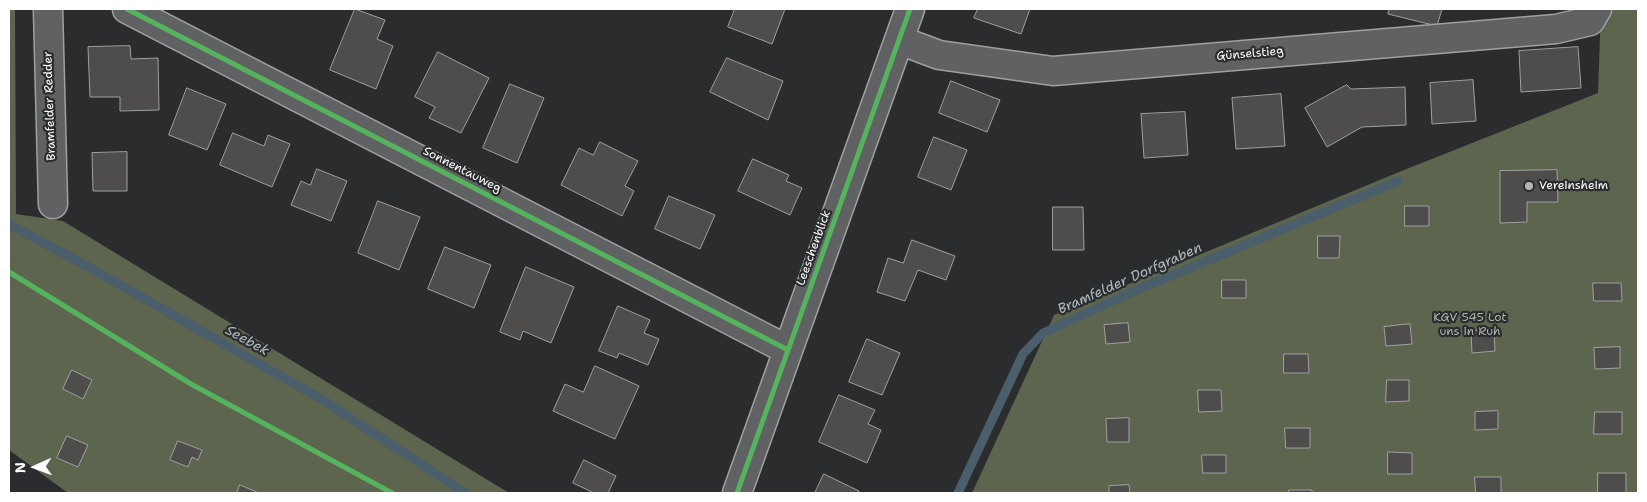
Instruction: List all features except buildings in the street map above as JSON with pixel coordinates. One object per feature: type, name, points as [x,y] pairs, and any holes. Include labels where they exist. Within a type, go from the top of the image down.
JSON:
[{"type":"street","name":"Bramfelder Redder","points":[[48,9],[53,204]]},
{"type":"street","name":"Sonnentauweg","points":[[127,9],[788,350]]},
{"type":"street","name":"Leeschenblick","points":[[737,493],[910,9]]},
{"type":"street","name":"Günselstieg","points":[[899,40],[940,55],[1053,71],[1556,29],[1590,21],[1597,9]]},
{"type":"green space","points":[[9,9],[15,9],[16,214],[63,221],[509,493],[68,493],[9,450]]},
{"type":"green space","name":"KGV 545 Lot uns in Ruh","points":[[1601,9],[1638,9],[1638,493],[972,493],[1054,315],[1399,172],[1598,93]]},
{"type":"waterway","name":"Bramfelder Dorfgraben","points":[[958,493],[1023,354],[1043,333],[1132,292],[1398,181]]},
{"type":"waterway","name":"Seebek","points":[[9,224],[323,400],[465,493]]},
{"type":"cycle path","points":[[127,9],[788,350]]},
{"type":"cycle path","points":[[737,493],[910,9]]},
{"type":"cycle path","points":[[9,272],[191,384],[392,493]]},
{"type":"place","name":"Vereinsheim","points":[[1529,186]]}]
